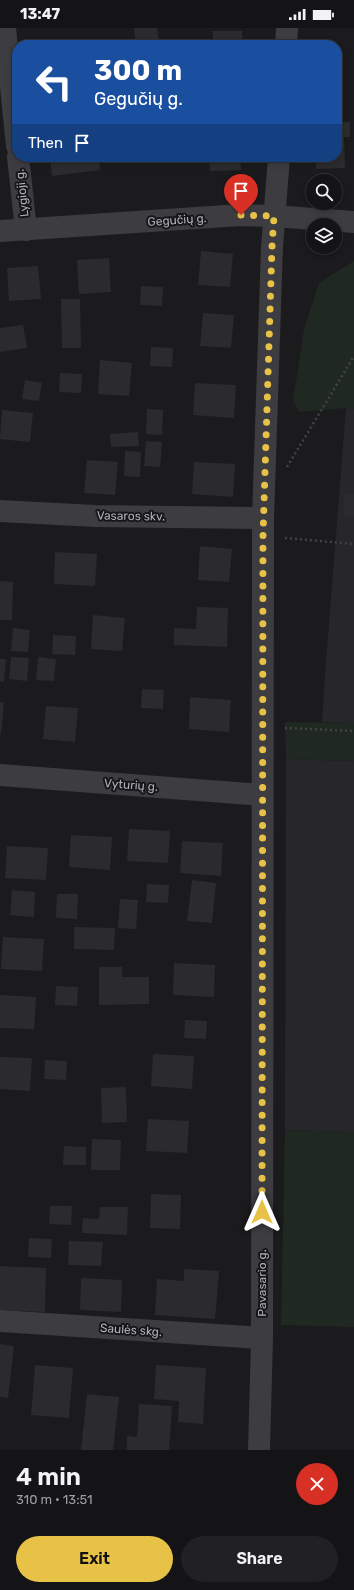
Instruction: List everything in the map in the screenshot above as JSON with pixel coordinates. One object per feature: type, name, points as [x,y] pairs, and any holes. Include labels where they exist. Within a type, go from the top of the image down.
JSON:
[{"type":"street","points":[[5,28],[12,97]]},
{"type":"street","points":[[286,40],[287,28]]},
{"type":"street","name":"Lygioji g.","points":[[19,162],[26,230]]},
{"type":"street","name":"Pavasario g.","points":[[259,1450],[262,1338],[263,527],[272,247],[279,162]]},
{"type":"street","name":"Gegučių g.","points":[[0,231],[241,215],[354,222]]},
{"type":"street","name":"Vasaros skv.","points":[[0,511],[263,527]]},
{"type":"street","name":"Vyturių g.","points":[[0,776],[262,795]]},
{"type":"street","name":"Saulės skg.","points":[[0,1321],[262,1338]]},
{"type":"path","points":[[264,492],[288,466],[354,356]]},
{"type":"path","points":[[263,527],[354,544]]},
{"type":"path","points":[[262,727],[354,731]]},
{"type":"shaded area","points":[[354,261],[354,409],[346,408],[299,412],[293,400],[304,329],[319,283]]},
{"type":"shaded area","points":[[346,408],[354,409],[354,723],[322,722]]},
{"type":"shaded area","points":[[285,722],[354,723],[354,761],[286,759]]},
{"type":"shaded area","points":[[286,759],[354,761],[354,1132],[285,1130]]},
{"type":"shaded area","points":[[285,1130],[354,1132],[354,1327],[281,1325]]},
{"type":"building","points":[[134,28],[157,28],[158,40],[135,40]]},
{"type":"building","points":[[213,31],[242,31],[242,39],[251,39],[251,40],[213,40]]},
{"type":"building","points":[[342,122],[350,122],[350,137],[344,137],[345,168],[316,169],[316,162],[342,162]]},
{"type":"building","points":[[51,162],[99,162],[100,170],[52,176]]},
{"type":"building","points":[[209,162],[240,162],[241,170],[210,171]]},
{"type":"building","points":[[201,251],[233,254],[230,287],[198,285]]},
{"type":"building","points":[[109,258],[111,292],[79,294],[77,260]]},
{"type":"building","points":[[38,266],[41,299],[9,301],[7,268]]},
{"type":"building","points":[[141,286],[163,287],[162,306],[140,305]]},
{"type":"building","points":[[61,299],[80,299],[81,348],[62,348]]},
{"type":"building","points":[[203,313],[234,315],[231,348],[200,346]]},
{"type":"building","points":[[23,325],[27,348],[0,352],[0,328]]},
{"type":"building","points":[[151,347],[173,348],[172,367],[150,366]]},
{"type":"building","points":[[100,360],[132,363],[129,396],[98,394]]},
{"type":"building","points":[[60,373],[82,374],[81,393],[59,392]]},
{"type":"building","points":[[25,380],[42,383],[39,401],[22,399]]},
{"type":"building","points":[[195,383],[236,385],[234,418],[193,415]]},
{"type":"building","points":[[147,409],[163,410],[162,435],[146,434]]},
{"type":"building","points":[[2,410],[33,413],[30,442],[0,439]]},
{"type":"building","points":[[138,432],[139,446],[111,447],[110,434]]},
{"type":"building","points":[[146,441],[162,442],[160,467],[144,466]]},
{"type":"building","points":[[125,451],[141,452],[140,477],[124,476]]},
{"type":"building","points":[[87,460],[118,462],[115,495],[84,493]]},
{"type":"building","points":[[194,462],[235,464],[233,497],[192,494]]},
{"type":"building","points":[[344,495],[354,495],[354,517],[344,516]]},
{"type":"building","points":[[200,546],[232,549],[229,582],[198,580]]},
{"type":"building","points":[[55,552],[97,554],[95,586],[54,584]]},
{"type":"building","points":[[0,581],[13,582],[12,620],[0,620]]},
{"type":"building","points":[[197,607],[228,608],[227,647],[174,645],[174,628],[196,629]]},
{"type":"building","points":[[93,615],[125,618],[122,651],[91,649]]},
{"type":"building","points":[[13,628],[30,630],[28,652],[11,651]]},
{"type":"building","points":[[53,635],[76,636],[75,655],[52,654]]},
{"type":"building","points":[[11,657],[29,658],[27,681],[9,679]]},
{"type":"building","points":[[38,657],[56,659],[54,681],[36,680]]},
{"type":"building","points":[[0,659],[6,659],[4,682],[0,681]]},
{"type":"building","points":[[142,689],[164,690],[163,709],[141,708]]},
{"type":"building","points":[[190,697],[231,700],[229,732],[189,729]]},
{"type":"building","points":[[0,702],[4,703],[1,734],[0,734]]},
{"type":"building","points":[[46,706],[78,708],[75,742],[43,739]]},
{"type":"building","points":[[129,829],[170,831],[168,863],[127,861]]},
{"type":"building","points":[[71,835],[112,837],[110,870],[69,867]]},
{"type":"building","points":[[182,841],[223,843],[221,876],[180,873]]},
{"type":"building","points":[[7,846],[48,848],[46,880],[5,878]]},
{"type":"building","points":[[192,880],[216,883],[212,923],[187,921]]},
{"type":"building","points":[[147,884],[169,885],[168,903],[146,902]]},
{"type":"building","points":[[12,890],[35,892],[34,917],[10,915]]},
{"type":"building","points":[[57,894],[78,894],[77,919],[56,918]]},
{"type":"building","points":[[120,899],[138,900],[136,929],[118,928]]},
{"type":"building","points":[[74,927],[115,928],[114,950],[74,949]]},
{"type":"building","points":[[3,937],[44,939],[42,971],[1,969]]},
{"type":"building","points":[[174,963],[215,965],[214,997],[173,995]]},
{"type":"building","points":[[99,967],[122,967],[122,977],[149,977],[149,1004],[99,1005]]},
{"type":"building","points":[[56,986],[78,987],[77,1006],[55,1005]]},
{"type":"building","points":[[0,995],[36,997],[34,1029],[0,1028]]},
{"type":"building","points":[[185,1020],[207,1021],[206,1039],[184,1038]]},
{"type":"building","points":[[153,1054],[194,1056],[192,1089],[151,1086]]},
{"type":"building","points":[[0,1057],[32,1058],[30,1091],[0,1089]]},
{"type":"building","points":[[45,1060],[67,1061],[66,1080],[44,1079]]},
{"type":"building","points":[[126,1087],[127,1122],[102,1123],[101,1088]]},
{"type":"building","points":[[148,1119],[189,1121],[187,1153],[146,1151]]},
{"type":"building","points":[[92,1139],[121,1140],[120,1170],[91,1170]]},
{"type":"building","points":[[64,1146],[86,1147],[86,1165],[63,1165]]},
{"type":"building","points":[[151,1194],[181,1195],[180,1229],[150,1228]]},
{"type":"building","points":[[50,1206],[72,1206],[71,1225],[49,1224]]},
{"type":"building","points":[[100,1207],[128,1207],[127,1235],[82,1233],[83,1218],[99,1219]]},
{"type":"building","points":[[29,1238],[52,1239],[51,1258],[28,1257]]},
{"type":"building","points":[[69,1241],[103,1242],[101,1266],[68,1265]]},
{"type":"building","points":[[0,1266],[46,1268],[45,1312],[0,1310]]},
{"type":"building","points":[[184,1269],[219,1271],[215,1319],[155,1315],[157,1279],[184,1281]]},
{"type":"building","points":[[81,1278],[122,1280],[121,1312],[80,1310]]},
{"type":"building","points":[[0,1344],[14,1346],[8,1398],[0,1397]]},
{"type":"building","points":[[35,1365],[73,1368],[69,1418],[31,1415]]},
{"type":"building","points":[[156,1365],[206,1368],[203,1424],[178,1422],[179,1401],[154,1399]]},
{"type":"building","points":[[87,1394],[119,1397],[113,1450],[81,1450]]},
{"type":"building","points":[[139,1404],[172,1406],[169,1450],[127,1450],[127,1436],[137,1437]]},
{"type":"route","points":[[241,215],[274,216],[263,518],[262,1212]]}]
